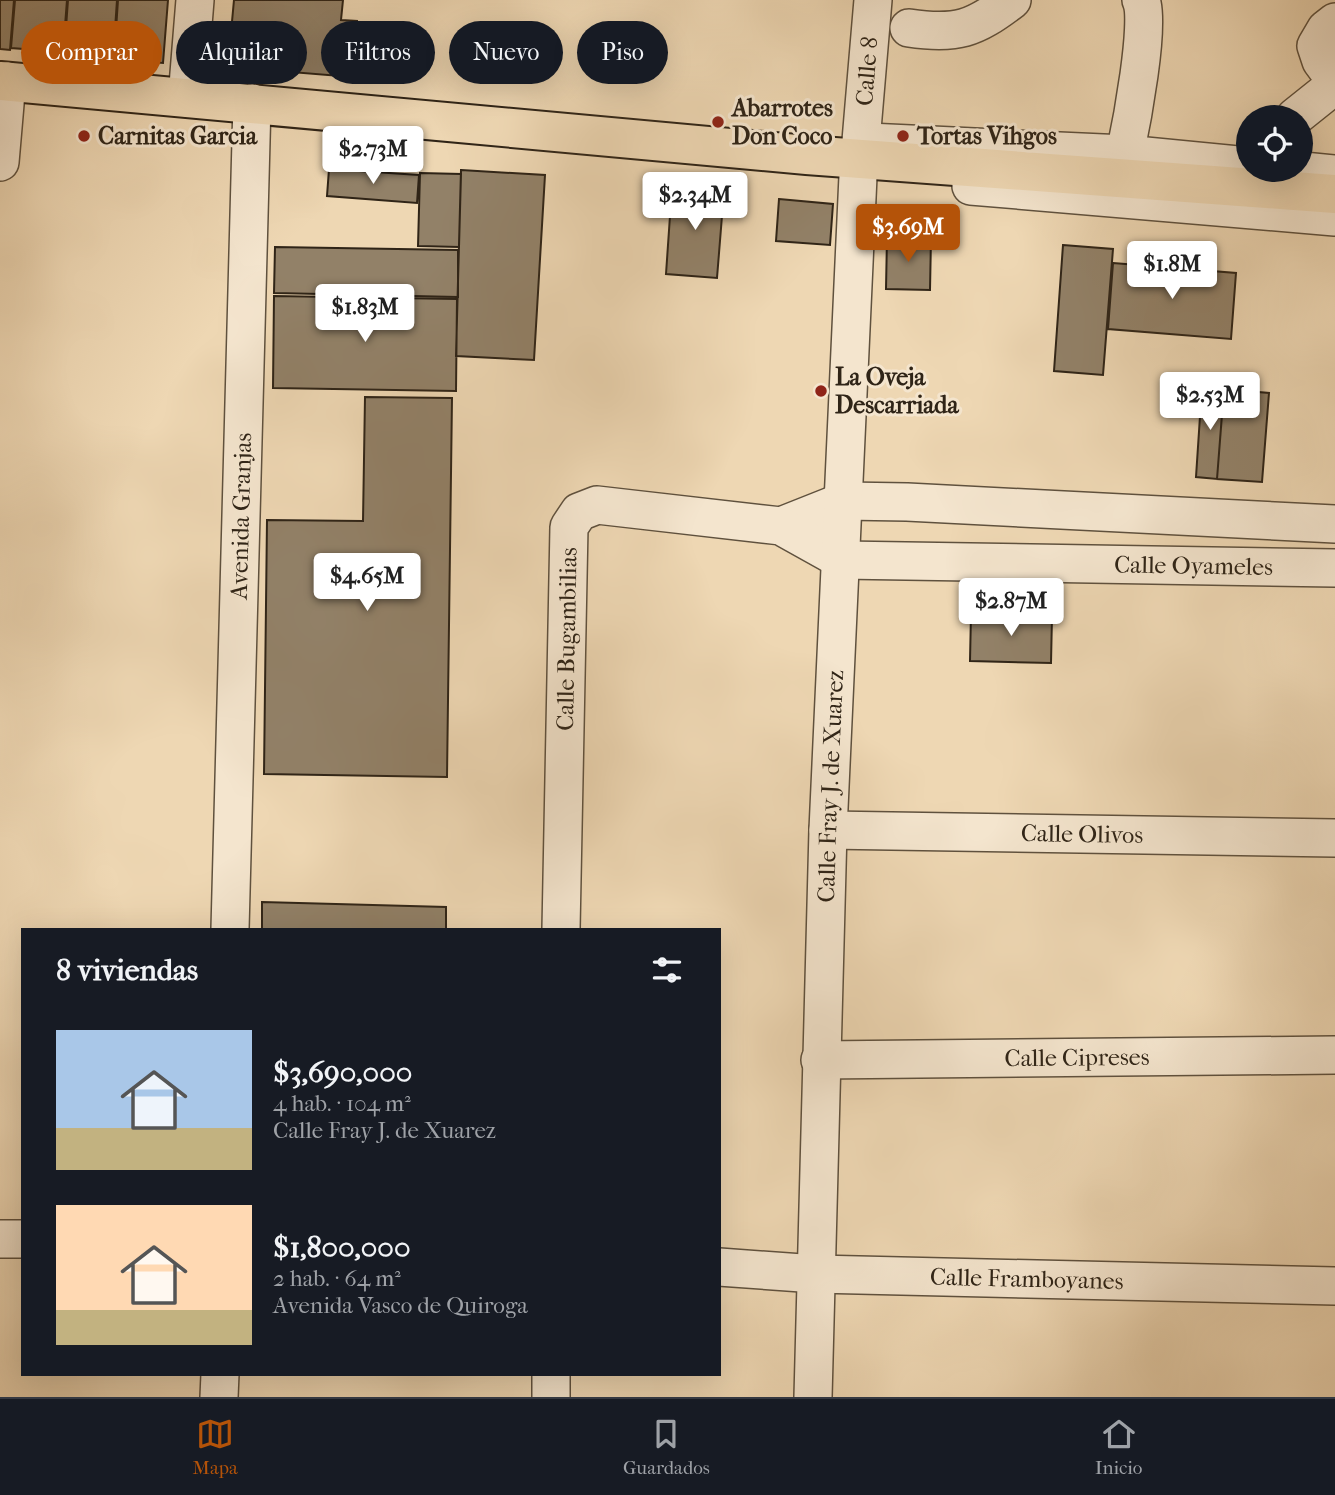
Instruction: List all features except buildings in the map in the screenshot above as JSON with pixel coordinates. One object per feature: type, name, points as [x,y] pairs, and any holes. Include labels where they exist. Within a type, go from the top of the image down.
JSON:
[{"type":"main road","points":[[3,81],[807,155],[1335,194]]},
{"type":"street","points":[[187,98],[195,0]]},
{"type":"street","name":"Calle 8","points":[[860,159],[873,0]]},
{"type":"street","points":[[909,27],[953,32],[982,23],[1012,0]]},
{"type":"street","points":[[1125,153],[1138,86],[1143,26],[1141,0]]},
{"type":"street","points":[[1335,22],[1326,29],[1316,46],[1321,61],[1335,80]]},
{"type":"street","points":[[0,162],[3,81]]},
{"type":"street","points":[[1309,105],[1335,85]]},
{"type":"street","name":"Avenida Granjas","points":[[230,928],[252,103]]},
{"type":"street","points":[[860,159],[1125,153],[1236,161]]},
{"type":"street","points":[[807,155],[860,159],[1335,217]]},
{"type":"street","name":"Calle Fray J. de Xuarez","points":[[813,1397],[828,830],[860,159]]},
{"type":"street","points":[[1313,172],[1335,174]]},
{"type":"street","name":"Calle Oyameles","points":[[844,501],[1335,524]]},
{"type":"street","name":"Calle Bugambilias","points":[[781,526],[844,501]]},
{"type":"street","name":"Calle Bugambilias","points":[[561,928],[569,527],[579,512],[597,505],[781,526],[842,560]]},
{"type":"street","name":"Calle Oyameles","points":[[842,560],[1335,568]]},
{"type":"street","name":"Calle Olivos","points":[[828,830],[1335,838]]},
{"type":"street","name":"Calle Cipreses","points":[[820,1060],[1335,1055]]},
{"type":"street","points":[[0,1239],[21,1239]]},
{"type":"street","name":"Calle Framboyanes","points":[[721,1267],[816,1274],[1335,1286]]},
{"type":"street","points":[[219,1397],[220,1376]]},
{"type":"street","points":[[551,1376],[551,1397]]},
{"type":"place","name":"Abarrotes Don Coco","points":[[718,122]]},
{"type":"place","name":"Carnitas Garcia","points":[[84,136]]},
{"type":"place","name":"Tortas Vihgos","points":[[903,136]]},
{"type":"place","name":"La Oveja Descarriada","points":[[821,391]]}]
